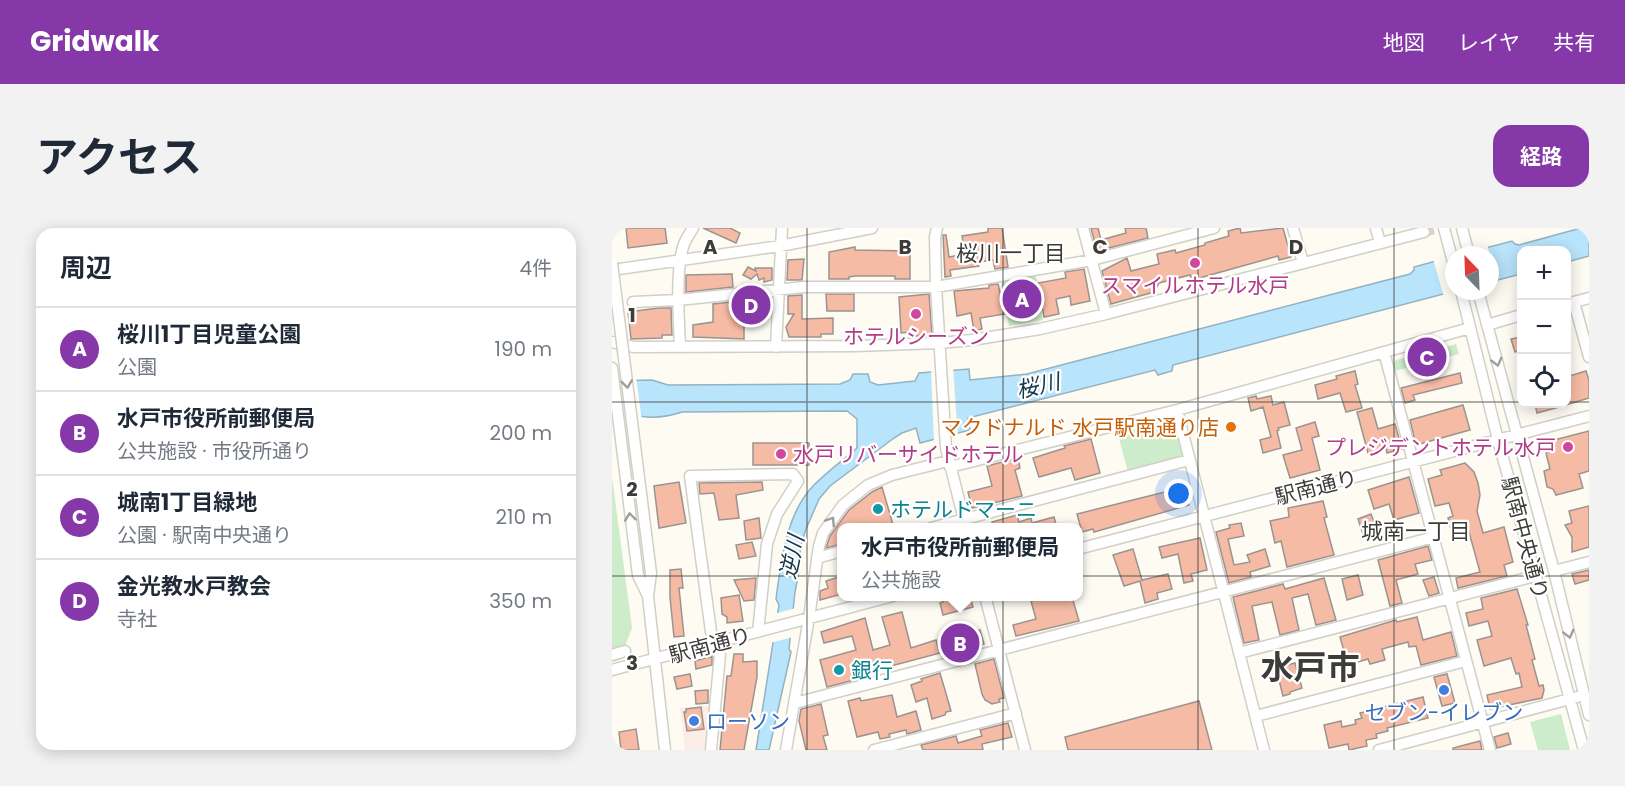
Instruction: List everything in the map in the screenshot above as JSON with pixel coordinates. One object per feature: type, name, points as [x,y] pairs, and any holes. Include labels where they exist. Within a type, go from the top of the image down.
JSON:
[{"type":"street","points":[[680,347],[678,300],[680,261],[683,245],[693,228]]},
{"type":"street","points":[[776,347],[782,228]]},
{"type":"street","points":[[612,270],[780,246],[847,230],[872,228]]},
{"type":"street","points":[[937,228],[935,237],[936,286],[946,448],[965,523],[1189,460]]},
{"type":"street","points":[[1083,228],[1106,314]]},
{"type":"street","points":[[633,302],[678,300],[804,287],[936,286],[1092,260],[1214,228]]},
{"type":"street","points":[[1293,228],[1303,263]]},
{"type":"street","points":[[1376,228],[1380,243]]},
{"type":"street","points":[[1444,228],[1449,246]]},
{"type":"street","points":[[1462,228],[1467,246]]},
{"type":"street","points":[[612,342],[634,347],[776,347],[940,343],[972,340],[1040,329],[1106,314],[1424,232]]},
{"type":"street","points":[[612,263],[651,573],[648,596],[665,750]]},
{"type":"street","points":[[1571,303],[1589,298]]},
{"type":"street","name":"駅南中央通り","points":[[1463,300],[1498,440],[1584,750]]},
{"type":"street","name":"駅南中央通り","points":[[1480,300],[1554,572],[1586,695],[1589,715]]},
{"type":"street","points":[[1571,306],[1589,357]]},
{"type":"street","points":[[1487,325],[1517,316]]},
{"type":"street","points":[[786,750],[795,702],[805,619],[817,558],[824,533],[843,504],[853,495],[880,479],[1177,410],[1470,328]]},
{"type":"street","points":[[1384,352],[1490,750]]},
{"type":"street","points":[[612,368],[638,575],[648,596]]},
{"type":"street","points":[[1177,410],[1264,750]]},
{"type":"street","name":"駅南通り","points":[[1083,548],[1589,416]]},
{"type":"street","points":[[711,750],[720,655],[711,632],[690,476],[794,474],[798,481],[777,514],[769,537],[761,631]]},
{"type":"street","points":[[795,702],[1434,537]]},
{"type":"street","points":[[817,558],[837,552]]},
{"type":"street","points":[[1554,572],[1589,562]]},
{"type":"street","points":[[1239,653],[1535,576]]},
{"type":"street","points":[[805,619],[877,601]]},
{"type":"street","points":[[986,601],[1025,750]]},
{"type":"street","name":"駅南通り","points":[[612,670],[715,645],[805,619]]},
{"type":"street","points":[[612,655],[625,651]]},
{"type":"street","points":[[1256,716],[1466,661]]},
{"type":"street","points":[[1379,750],[1586,695]]},
{"type":"street","points":[[874,750],[1016,713]]},
{"type":"shaded area","points":[[712,706],[708,750],[685,750],[680,708]]},
{"type":"green space","points":[[1035,273],[1043,320],[1009,326],[1001,279]]},
{"type":"green space","points":[[1456,344],[1459,354],[1395,371],[1393,364],[1396,360]]},
{"type":"green space","points":[[1171,415],[1174,417],[1183,455],[1180,458],[1128,472],[1117,431]]},
{"type":"green space","points":[[612,477],[632,628],[620,660],[612,662]]},
{"type":"green space","points":[[1561,714],[1570,750],[1538,750],[1530,722]]},
{"type":"water","points":[[1581,228],[1589,228],[1589,256],[1571,261],[1571,246],[1517,246],[1517,275],[1499,280],[1499,246],[1493,246],[1512,241],[1519,245]]},
{"type":"water","points":[[1445,258],[1445,294],[1173,365],[1172,371],[1158,375],[1155,370],[968,418],[970,430],[920,443],[916,428],[894,438],[830,486],[819,499],[800,548],[801,561],[789,649],[791,652],[769,750],[756,750],[779,605],[776,599],[786,539],[797,509],[805,496],[819,480],[857,448],[857,419],[847,411],[682,412],[655,417],[639,416],[612,410],[612,381],[652,380],[668,385],[840,384],[850,380],[853,374],[868,374],[870,382],[878,385],[915,381],[919,373],[969,369],[970,380],[1027,374],[1410,274],[1414,267]]},
{"type":"pier","points":[[1445,256],[1445,297],[1444,297],[1433,259]]},
{"type":"pier","points":[[953,367],[958,437],[934,443],[931,369]]},
{"type":"pier","points":[[636,377],[642,421],[612,413],[612,378]]},
{"type":"pier","points":[[796,608],[793,637],[770,643],[774,614]]},
{"type":"building","points":[[626,228],[665,228],[667,243],[628,248]]},
{"type":"building","points":[[703,228],[730,228],[740,233],[736,243]]},
{"type":"building","points":[[988,228],[1002,228],[1008,267],[995,269],[993,260],[979,262],[979,266],[950,270],[951,276],[945,277],[943,235],[946,235],[949,257],[965,254],[962,236],[988,232]]},
{"type":"building","points":[[1091,228],[1098,228],[1101,240],[1126,233],[1125,228],[1146,228],[1148,238],[1097,251]]},
{"type":"building","points":[[1240,228],[1241,233],[1283,228],[1291,257],[1279,260],[1278,256],[1192,280],[1190,275],[1159,283],[1154,292],[1111,304],[1102,271],[1127,258],[1131,271],[1159,264],[1157,254],[1175,250],[1176,253],[1205,245],[1205,243],[1229,236],[1228,231]]},
{"type":"building","points":[[855,247],[855,250],[910,251],[910,279],[895,279],[895,276],[855,276],[849,279],[829,279],[829,252]]},
{"type":"building","points":[[804,259],[802,280],[787,280],[788,260]]},
{"type":"building","points":[[748,267],[756,271],[755,268],[772,268],[772,280],[764,282],[764,278],[759,280],[757,274],[751,279],[743,275]]},
{"type":"building","points":[[1084,269],[1090,301],[1071,305],[1070,296],[1056,299],[1059,314],[1044,317],[1038,283],[1066,278],[1065,272]]},
{"type":"building","points":[[732,274],[733,287],[686,292],[686,275]]},
{"type":"building","points":[[998,284],[1005,314],[980,318],[982,329],[974,331],[971,313],[957,316],[954,291],[989,288],[989,285]]},
{"type":"building","points":[[826,294],[854,294],[854,311],[827,311]]},
{"type":"building","name":"ホテルシーズン","points":[[929,294],[932,336],[913,336],[912,332],[901,333],[899,297]]},
{"type":"building","points":[[802,295],[802,319],[833,318],[833,334],[821,334],[821,337],[789,337],[786,327],[794,314],[788,314],[788,296]]},
{"type":"building","points":[[760,299],[760,309],[747,310],[747,314],[744,314],[744,339],[693,337],[693,325],[713,322],[713,304]]},
{"type":"building","points":[[671,308],[672,335],[662,335],[662,338],[631,339],[628,312]]},
{"type":"building","points":[[1517,338],[1517,351],[1515,352],[1511,339]]},
{"type":"building","points":[[1355,371],[1358,384],[1355,385],[1362,408],[1346,412],[1340,393],[1318,399],[1315,385]]},
{"type":"building","points":[[1586,371],[1589,380],[1589,398],[1571,403],[1571,376]]},
{"type":"building","points":[[1460,373],[1462,383],[1413,395],[1415,400],[1405,403],[1401,388]]},
{"type":"building","points":[[1256,396],[1257,399],[1271,396],[1273,405],[1284,402],[1290,425],[1278,428],[1281,448],[1263,453],[1260,440],[1271,437],[1263,407],[1251,411],[1248,398]]},
{"type":"building","points":[[1463,405],[1470,430],[1416,445],[1410,420]]},
{"type":"building","points":[[1372,408],[1378,429],[1395,424],[1402,449],[1387,453],[1386,448],[1368,453],[1357,412]]},
{"type":"building","points":[[1536,408],[1556,408],[1537,413]]},
{"type":"building","points":[[1315,422],[1319,436],[1312,438],[1320,470],[1290,478],[1283,455],[1302,450],[1296,428]]},
{"type":"building","points":[[1589,431],[1589,471],[1579,474],[1583,488],[1556,495],[1553,489],[1547,487],[1544,471],[1550,469],[1546,442]]},
{"type":"building","points":[[1091,439],[1100,473],[1075,480],[1071,468],[1039,477],[1033,458]]},
{"type":"building","name":"水戸リバーサイドホテル","points":[[753,443],[809,443],[809,465],[753,465]]},
{"type":"building","points":[[1018,458],[1020,468],[1015,470],[1022,496],[972,508],[968,492],[992,486],[987,466]]},
{"type":"building","points":[[1465,463],[1474,472],[1478,483],[1480,495],[1477,511],[1483,533],[1504,527],[1513,562],[1504,565],[1507,576],[1458,588],[1456,578],[1480,572],[1469,532],[1453,536],[1448,518],[1453,516],[1449,503],[1435,506],[1428,479],[1442,475],[1440,470]]},
{"type":"building","points":[[1409,477],[1419,513],[1394,520],[1389,504],[1374,509],[1368,490]]},
{"type":"building","points":[[679,482],[686,523],[659,528],[654,486]]},
{"type":"building","points":[[762,482],[763,490],[736,495],[739,518],[719,520],[714,493],[700,494],[699,483]]},
{"type":"building","points":[[882,487],[893,523],[840,523],[849,510]]},
{"type":"building","points":[[1185,487],[1189,505],[1094,532],[1093,529],[1083,532],[1083,523],[1080,523],[1077,514]]},
{"type":"building","points":[[1323,501],[1327,517],[1324,518],[1334,555],[1287,567],[1281,541],[1275,543],[1270,521],[1289,517],[1288,508]]},
{"type":"building","points":[[1589,506],[1589,547],[1572,552],[1572,537],[1565,525],[1572,523],[1569,511]]},
{"type":"building","points":[[1371,514],[1378,532],[1364,537],[1358,519]]},
{"type":"building","points":[[1017,515],[1019,522],[1031,518],[1032,523],[992,523]]},
{"type":"building","points":[[1054,517],[1056,523],[1032,523]]},
{"type":"building","points":[[759,518],[761,538],[746,540],[744,521]]},
{"type":"building","points":[[1241,523],[1244,536],[1228,539],[1234,565],[1250,562],[1247,555],[1265,549],[1270,566],[1250,572],[1251,577],[1229,583],[1216,532],[1230,528],[1229,525]]},
{"type":"building","points":[[837,526],[837,545],[826,548],[830,536]]},
{"type":"building","points":[[1200,538],[1207,570],[1191,574],[1193,581],[1184,583],[1178,554],[1162,558],[1159,547]]},
{"type":"building","points":[[752,542],[756,556],[739,559],[736,545]]},
{"type":"building","points":[[1428,546],[1432,560],[1415,564],[1418,574],[1396,580],[1402,603],[1390,606],[1378,560]]},
{"type":"building","points":[[1133,549],[1142,580],[1168,574],[1172,589],[1157,593],[1158,599],[1145,603],[1140,581],[1124,586],[1113,555]]},
{"type":"building","points":[[681,569],[683,588],[679,588],[684,636],[674,637],[670,570]]},
{"type":"building","points":[[1589,570],[1589,580],[1575,584],[1572,574]]},
{"type":"building","points":[[1358,575],[1363,595],[1347,600],[1342,579]]},
{"type":"building","points":[[1434,577],[1439,593],[1429,596],[1423,580]]},
{"type":"building","points":[[756,578],[754,600],[744,601],[734,580]]},
{"type":"building","points":[[837,578],[837,595],[820,600],[820,591],[828,588],[826,581]]},
{"type":"building","points":[[1324,578],[1336,620],[1316,625],[1308,594],[1292,598],[1299,630],[1280,635],[1272,602],[1252,606],[1259,640],[1244,643],[1233,597],[1283,584],[1285,589]]},
{"type":"building","points":[[1517,589],[1528,625],[1526,625],[1535,659],[1532,660],[1539,686],[1543,685],[1544,690],[1542,698],[1490,709],[1487,695],[1522,687],[1519,673],[1516,674],[1511,658],[1484,666],[1477,640],[1492,636],[1488,621],[1469,626],[1466,613],[1483,609],[1481,598]]},
{"type":"building","points":[[739,595],[743,621],[727,623],[727,617],[722,614],[721,598]]},
{"type":"building","points":[[971,601],[973,607],[943,615],[940,603]]},
{"type":"building","points":[[1031,601],[1073,601],[1079,621],[1016,636],[1013,625],[1036,619]]},
{"type":"building","points":[[902,612],[911,648],[936,640],[940,653],[857,675],[858,679],[827,687],[820,660],[856,650],[852,636],[824,643],[821,632],[865,618],[873,650],[890,645],[882,617]]},
{"type":"building","points":[[1417,617],[1423,640],[1451,632],[1457,656],[1421,665],[1416,646],[1409,647],[1408,642],[1382,649],[1385,660],[1370,664],[1368,659],[1351,664],[1349,658],[1346,658],[1340,637],[1396,620],[1397,622]]},
{"type":"building","points":[[960,626],[962,635],[980,630],[984,644],[957,652],[950,629]]},
{"type":"building","points":[[734,654],[743,654],[743,662],[757,661],[757,677],[744,750],[720,750],[727,676],[731,676]]},
{"type":"building","points":[[712,656],[712,665],[696,669],[695,661]]},
{"type":"building","points":[[994,659],[1004,698],[992,704],[985,700],[982,694],[975,664]]},
{"type":"building","points":[[1295,663],[1302,688],[1283,696],[1276,668]]},
{"type":"building","points":[[940,673],[951,711],[932,719],[927,698],[916,702],[911,685]]},
{"type":"building","points":[[690,674],[692,686],[677,689],[674,677]]},
{"type":"building","name":"セブン-イレブン","points":[[1447,674],[1455,703],[1442,706],[1434,677]]},
{"type":"building","points":[[708,690],[708,703],[696,704],[695,691]]},
{"type":"building","points":[[892,695],[897,717],[916,711],[921,730],[907,734],[906,730],[880,739],[878,732],[857,737],[848,701]]},
{"type":"building","points":[[1423,697],[1428,718],[1387,728],[1388,731],[1376,734],[1377,738],[1366,740],[1367,746],[1349,750],[1348,744],[1329,748],[1324,725],[1341,721],[1342,727],[1356,724],[1355,720],[1362,718],[1360,713]]},
{"type":"building","points":[[1199,701],[1212,750],[1068,750],[1065,737]]},
{"type":"building","points":[[821,704],[828,735],[823,736],[827,750],[806,750],[799,721],[801,709]]},
{"type":"building","name":"ローソン","points":[[701,707],[704,729],[687,731],[684,712],[686,709]]},
{"type":"building","points":[[1008,723],[1012,737],[982,744],[983,750],[923,750],[921,745],[956,736],[958,743],[982,736],[980,730]]},
{"type":"building","points":[[636,729],[639,750],[621,750],[619,732]]},
{"type":"building","points":[[1508,733],[1511,744],[1497,748],[1494,737]]},
{"type":"building","points":[[1480,741],[1482,750],[1453,750],[1453,748]]},
{"type":"tunnel","points":[[1424,232],[1439,228]]},
{"type":"place","name":"スマイルホテル水戸","points":[[1195,263]]},
{"type":"place","name":"桜川1丁目児童公園","points":[[1022,299]]},
{"type":"place","name":"金光教水戸教会","points":[[751,305]]},
{"type":"place","name":"ホテルシーズン","points":[[916,314]]},
{"type":"place","name":"城南1丁目緑地","points":[[1427,357]]},
{"type":"place","name":"マクドナルド 水戸駅南通り店","points":[[1231,427]]},
{"type":"place","name":"プレジデントホテル水戸","points":[[1568,447]]},
{"type":"place","name":"水戸リバーサイドホテル","points":[[781,454]]},
{"type":"place","name":"ホテルドマーニ","points":[[878,509]]},
{"type":"place","name":"水戸市役所前郵便局","points":[[960,643]]},
{"type":"place","name":"銀行","points":[[839,670]]},
{"type":"place","name":"セブン-イレブン","points":[[1444,690]]},
{"type":"place","name":"ローソン","points":[[694,721]]},
{"type":"district","name":"桜川一丁目","points":[[1011,253]]},
{"type":"district","name":"城南一丁目","points":[[1416,531]]},
{"type":"district","name":"水戸市","points":[[1310,667]]},
{"type":"water label","name":"桜川","points":[[1038,386]]},
{"type":"water label","name":"逆川","points":[[792,557]]}]
